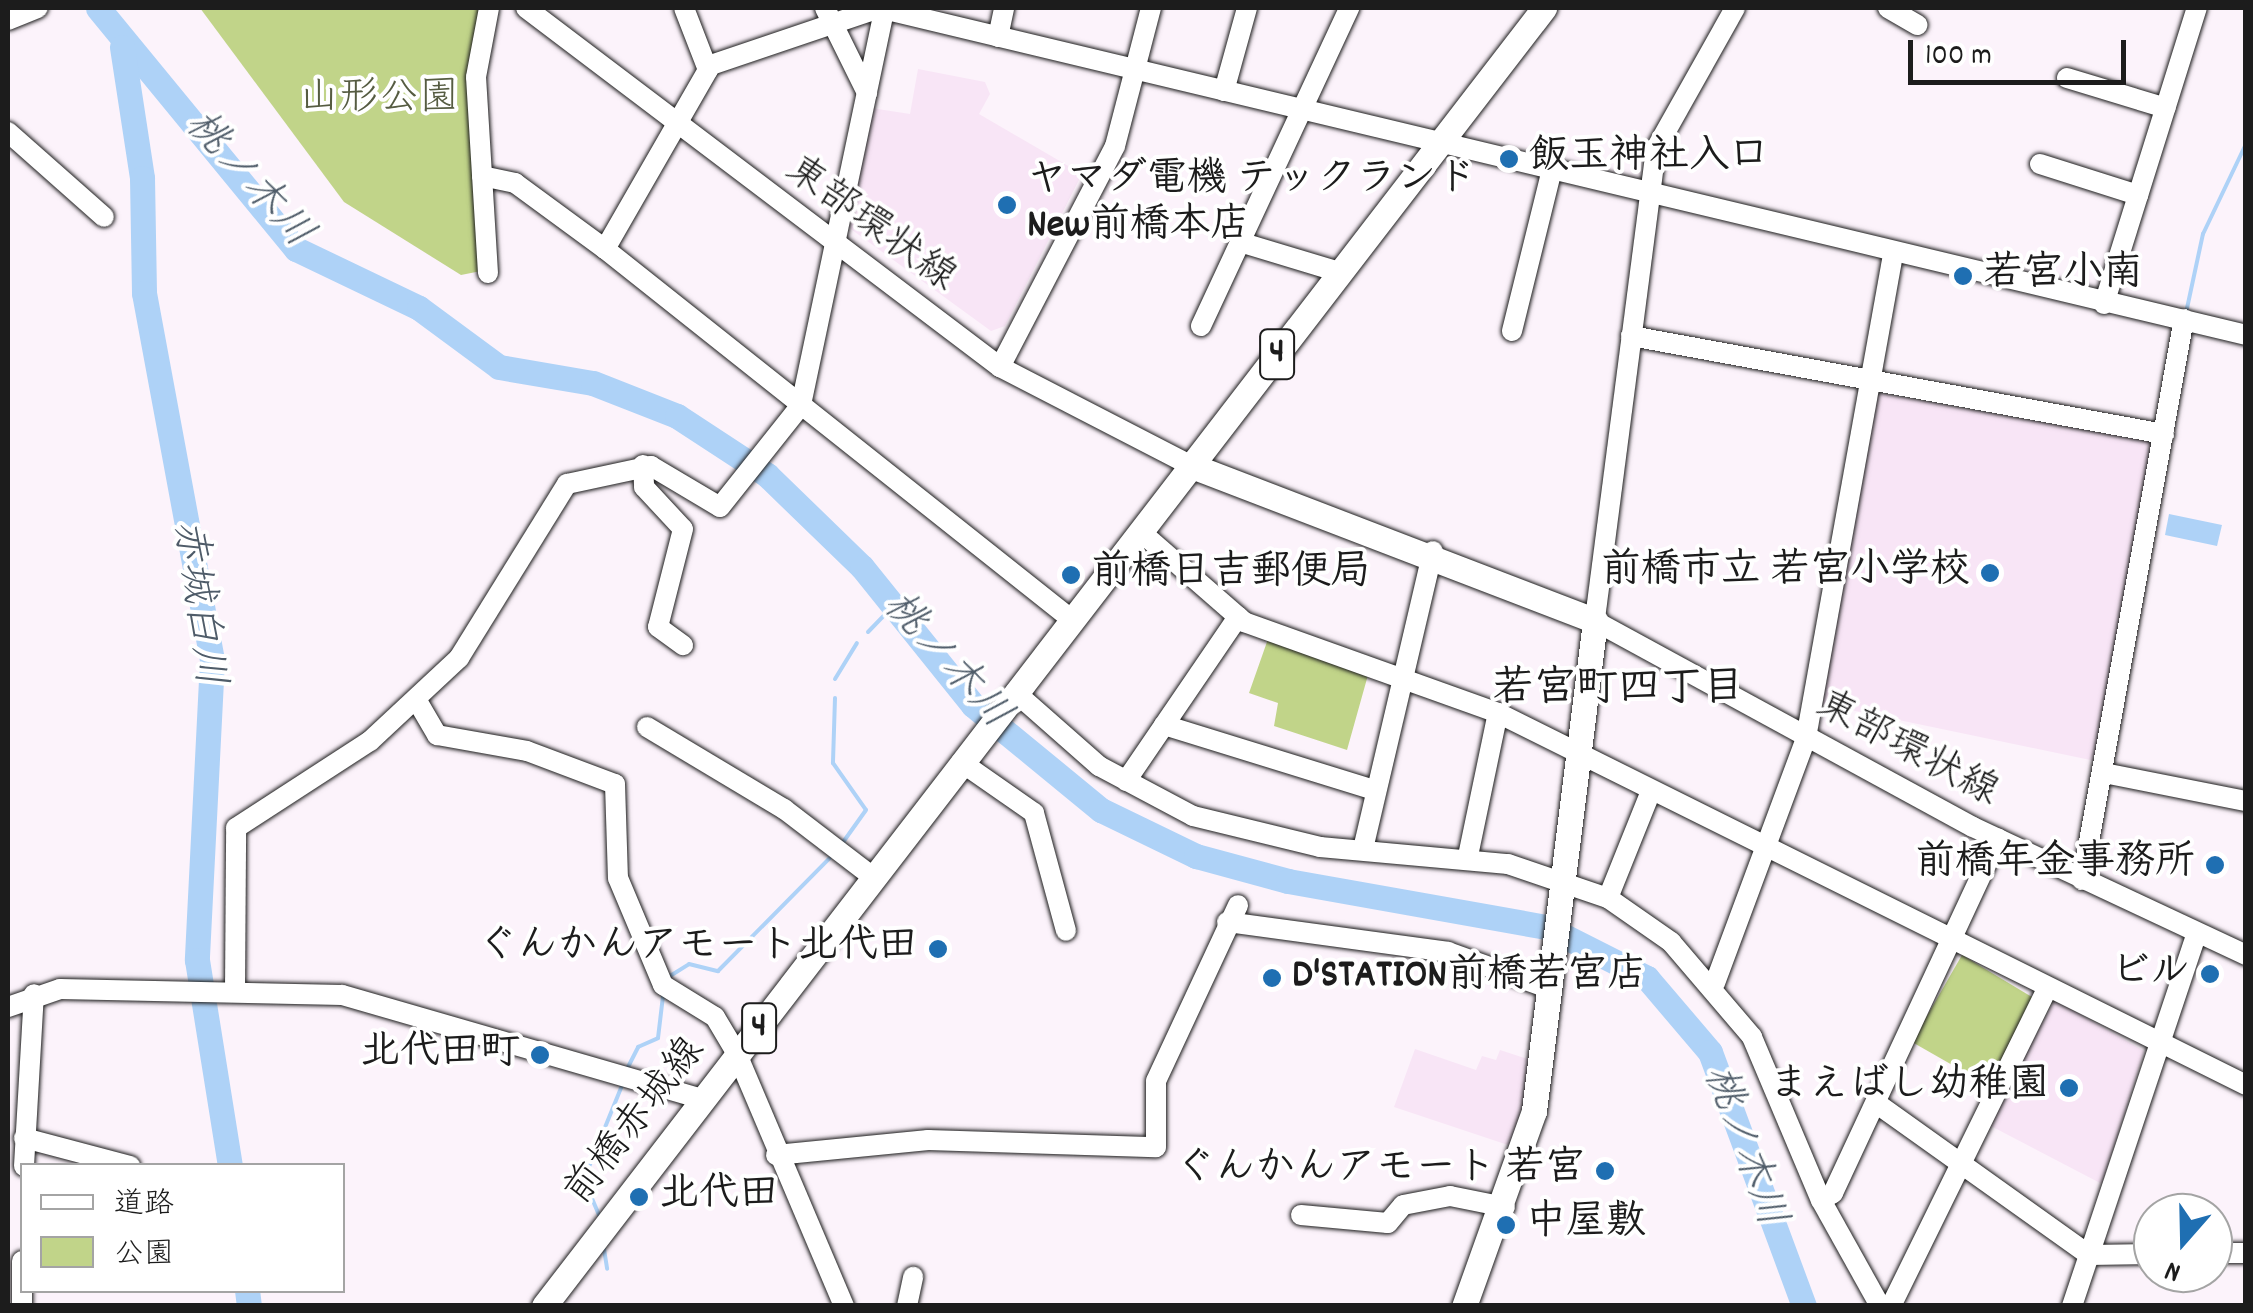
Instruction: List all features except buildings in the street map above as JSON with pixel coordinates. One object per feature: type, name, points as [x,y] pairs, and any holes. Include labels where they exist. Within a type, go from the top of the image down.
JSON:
[{"type":"main road","name":"4","points":[[966,755],[1544,8]]},
{"type":"main road","points":[[1192,466],[1433,551],[1595,621],[1534,1110],[1505,1207],[1464,1306]]},
{"type":"main road","name":"前橋赤城線","points":[[544,1306],[966,755]]},
{"type":"street","points":[[8,20],[38,8]]},
{"type":"street","points":[[488,272],[476,76],[489,8]]},
{"type":"street","name":"東部環状線","points":[[526,8],[670,123],[1000,367],[1192,466]]},
{"type":"street","points":[[684,8],[708,66]]},
{"type":"street","points":[[605,250],[670,123],[708,66],[828,14],[884,8],[1224,91],[1447,137],[1552,170],[1892,256],[2246,335]]},
{"type":"street","points":[[233,991],[236,828],[370,741],[459,658],[567,484],[642,465],[716,508],[801,405],[884,8]]},
{"type":"street","points":[[998,37],[1004,8]]},
{"type":"street","points":[[1000,367],[1110,158],[1138,71],[1151,8]]},
{"type":"street","points":[[1224,91],[1247,8]]},
{"type":"street","points":[[1200,326],[1307,110],[1348,8]]},
{"type":"street","points":[[1888,8],[1918,24]]},
{"type":"street","points":[[2104,304],[2197,8]]},
{"type":"street","points":[[1595,621],[1649,194],[1663,126],[1731,9]]},
{"type":"street","points":[[828,14],[867,93]]},
{"type":"street","points":[[2067,78],[2166,108]]},
{"type":"street","points":[[8,132],[104,218]]},
{"type":"street","points":[[2040,164],[2138,196]]},
{"type":"street","points":[[1512,330],[1552,170]]},
{"type":"street","points":[[482,176],[515,183],[605,250],[1071,620]]},
{"type":"street","points":[[1243,242],[1339,272]]},
{"type":"street","points":[[1715,982],[1806,738],[1892,256]]},
{"type":"street","points":[[2082,880],[2184,319]]},
{"type":"street","points":[[1631,336],[2164,434]]},
{"type":"street","points":[[642,465],[644,487],[683,529],[658,627],[684,644]]},
{"type":"street","points":[[1141,532],[1238,617],[1498,712],[1767,850],[2246,1085]]},
{"type":"street","points":[[1362,848],[1433,551]]},
{"type":"street","points":[[1126,781],[1238,617]]},
{"type":"street","name":"東部環状線","points":[[1595,621],[1998,839],[2246,956]]},
{"type":"street","points":[[1012,696],[1126,781],[1232,830],[1362,848],[1468,856],[1563,892],[1608,898],[1715,982],[1752,1037],[1821,1200],[1880,1306]]},
{"type":"street","points":[[416,698],[437,736],[527,750],[615,784],[618,878],[663,985],[715,1017],[737,1054],[776,1155],[844,1306]]},
{"type":"street","points":[[1468,856],[1498,712]]},
{"type":"street","points":[[1164,725],[1374,790]]},
{"type":"street","points":[[647,727],[784,809],[873,878]]},
{"type":"street","points":[[966,755],[1034,812],[1066,931]]},
{"type":"street","points":[[2104,773],[2246,801]]},
{"type":"street","points":[[1608,898],[1651,791]]},
{"type":"street","points":[[1821,1200],[1833,1193],[1998,839]]},
{"type":"street","points":[[776,1155],[928,1140],[1156,1147],[1156,1080],[1233,913],[1448,952],[1552,982]]},
{"type":"street","points":[[2072,1306],[2196,933]]},
{"type":"street","points":[[8,1007],[34,994],[164,989],[360,998],[704,1100]]},
{"type":"street","points":[[1892,1306],[2046,989]]},
{"type":"street","points":[[24,1163],[34,994]]},
{"type":"street","points":[[1876,1103],[2089,1255],[2133,1254]]},
{"type":"street","points":[[24,1138],[119,1163]]},
{"type":"street","points":[[1302,1215],[1388,1223],[1404,1205],[1450,1196],[1505,1207]]},
{"type":"street","points":[[907,1306],[913,1277]]},
{"type":"shaded area","points":[[918,69],[985,82],[990,94],[979,114],[1082,174],[1005,326],[991,331],[848,227],[871,108],[910,114]]},
{"type":"shaded area","name":"前橋市立 若宮小学校","points":[[1878,393],[2157,443],[2100,762],[1822,704]]},
{"type":"shaded area","name":"まえばし幼稚園","points":[[2055,1000],[2144,1051],[2102,1184],[1987,1124]]},
{"type":"shaded area","points":[[1415,1049],[1476,1070],[1482,1056],[1496,1060],[1500,1050],[1534,1061],[1517,1148],[1394,1107]]},
{"type":"green space","name":"山形公園","points":[[200,8],[480,8],[481,271],[461,275],[344,202]]},
{"type":"green space","points":[[1268,639],[1368,675],[1347,750],[1274,726],[1278,703],[1249,693]]},
{"type":"green space","points":[[1962,955],[2037,1000],[1989,1086],[1912,1042]]},
{"type":"water","points":[[2169,514],[2222,525],[2217,546],[2165,535]]},
{"type":"waterway","name":"桃ノ木川","points":[[98,8],[296,249],[419,308],[499,367],[593,383],[677,416],[767,475],[862,567],[973,705],[1101,810],[1196,856],[1288,881],[1546,927],[1647,978],[1710,1052],[1804,1306]]},
{"type":"waterway","name":"赤城白川","points":[[122,47],[142,178],[144,293],[212,660],[197,960],[230,1163]]},
{"type":"waterway","points":[[2186,313],[2203,234],[2246,144]]},
{"type":"waterway","points":[[868,632],[892,607]]},
{"type":"waterway","points":[[835,679],[857,643]]},
{"type":"waterway","points":[[835,698],[833,763],[866,810],[841,845]]},
{"type":"waterway","points":[[670,976],[689,964],[718,971],[829,859]]},
{"type":"waterway","points":[[627,1069],[638,1047],[658,1038],[663,996]]},
{"type":"waterway","points":[[599,1215],[584,1179],[623,1083]]},
{"type":"waterway","points":[[604,1249],[607,1269]]},
{"type":"waterway","name":"赤城白川","points":[[247,1293],[249,1306]]},
{"type":"place","name":"飯玉神社入口","points":[[1509,159]]},
{"type":"place","name":"ヤマダ電機 テックランド New前橋本店","points":[[1007,205]]},
{"type":"place","name":"若宮小南","points":[[1963,276]]},
{"type":"place","name":"前橋市立 若宮小学校","points":[[1990,573]]},
{"type":"place","name":"前橋日吉郵便局","points":[[1071,575]]},
{"type":"place","name":"前橋年金事務所","points":[[2215,865]]},
{"type":"place","name":"ぐんかんアモート北代田","points":[[938,949]]},
{"type":"place","name":"ビル","points":[[2210,974]]},
{"type":"place","name":"D'STATION前橋若宮店","points":[[1272,978]]},
{"type":"place","name":"北代田町","points":[[540,1055]]},
{"type":"place","name":"まえばし幼稚園","points":[[2069,1088]]},
{"type":"place","name":"ぐんかんアモート 若宮","points":[[1605,1171]]},
{"type":"place","name":"北代田","points":[[639,1197]]},
{"type":"place","name":"中屋敷","points":[[1506,1225]]},
{"type":"district","name":"若宮町四丁目","points":[[1618,691]]}]
